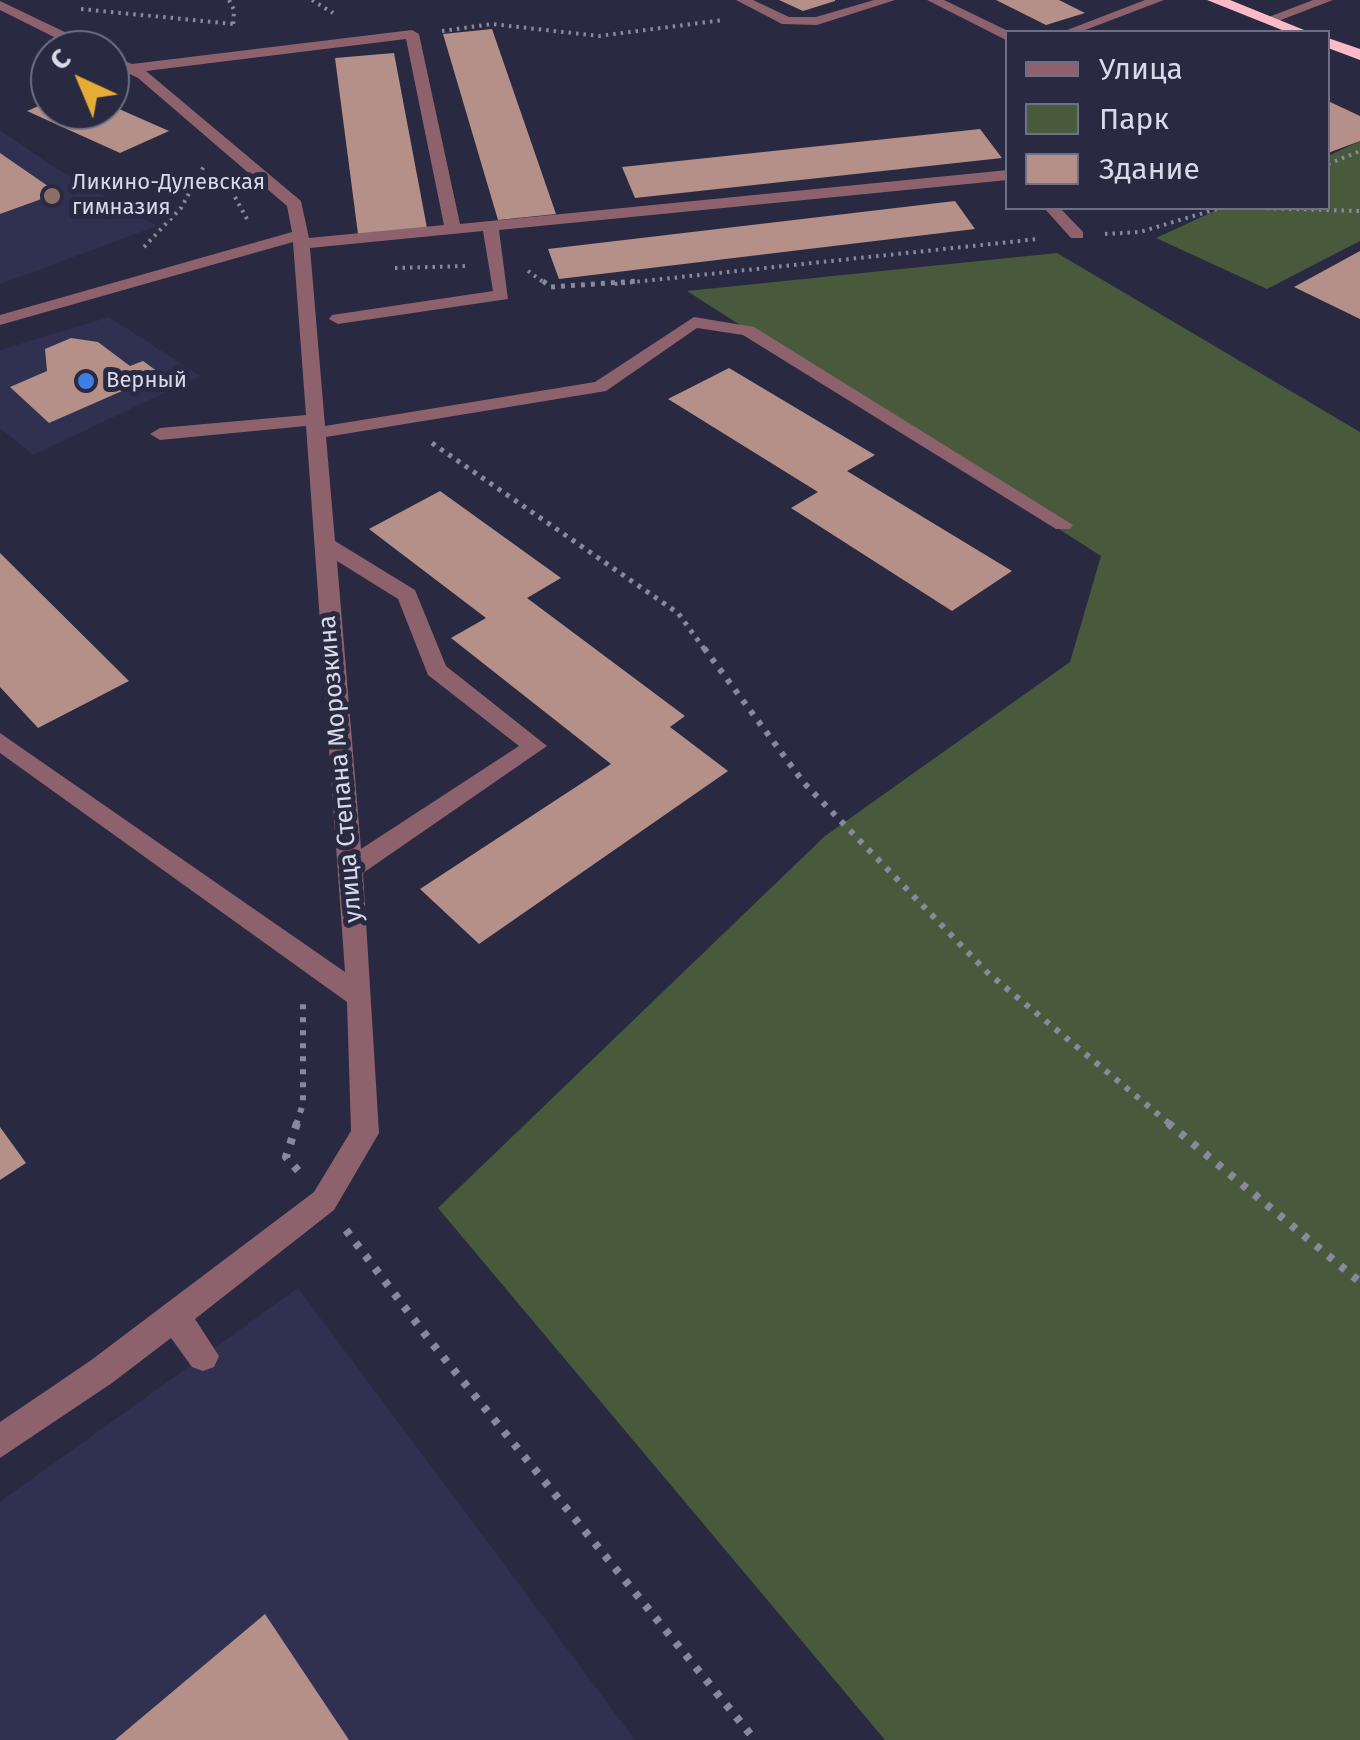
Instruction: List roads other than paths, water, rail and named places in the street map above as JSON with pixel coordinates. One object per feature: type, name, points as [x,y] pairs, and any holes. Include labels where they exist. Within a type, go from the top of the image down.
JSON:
[{"type":"highway","points":[[1215,0],[1295,30]]},
{"type":"highway","points":[[1330,44],[1360,55]]},
{"type":"street","points":[[742,0],[787,21],[817,22],[888,0]]},
{"type":"street","points":[[934,0],[1005,36]]},
{"type":"street","points":[[1074,30],[1157,0]]},
{"type":"street","points":[[1268,20],[1326,0]]},
{"type":"street","points":[[0,6],[50,30]]},
{"type":"street","points":[[130,69],[412,34],[454,230]]},
{"type":"street","points":[[130,69],[143,75],[295,204],[302,240]]},
{"type":"street","points":[[0,320],[302,240],[454,230],[1005,175]]},
{"type":"street","points":[[1054,210],[1077,236]]},
{"type":"street","points":[[338,319],[502,295],[490,226]]},
{"type":"street","name":"улица Степана Морозкина","points":[[0,1442],[101,1372],[324,1201],[365,1132],[360,996],[302,240]]},
{"type":"street","points":[[160,434],[397,419],[600,386],[694,322],[748,331],[1062,524]]},
{"type":"street","points":[[323,543],[407,595],[436,670],[535,746],[350,869]]},
{"type":"street","points":[[0,742],[360,996]]},
{"type":"street","points":[[173,1314],[203,1356]]},
{"type":"place","name":"Ликино-Дулевская гимназия","points":[[52,196]]},
{"type":"place","name":"Верный","points":[[86,381]]}]
